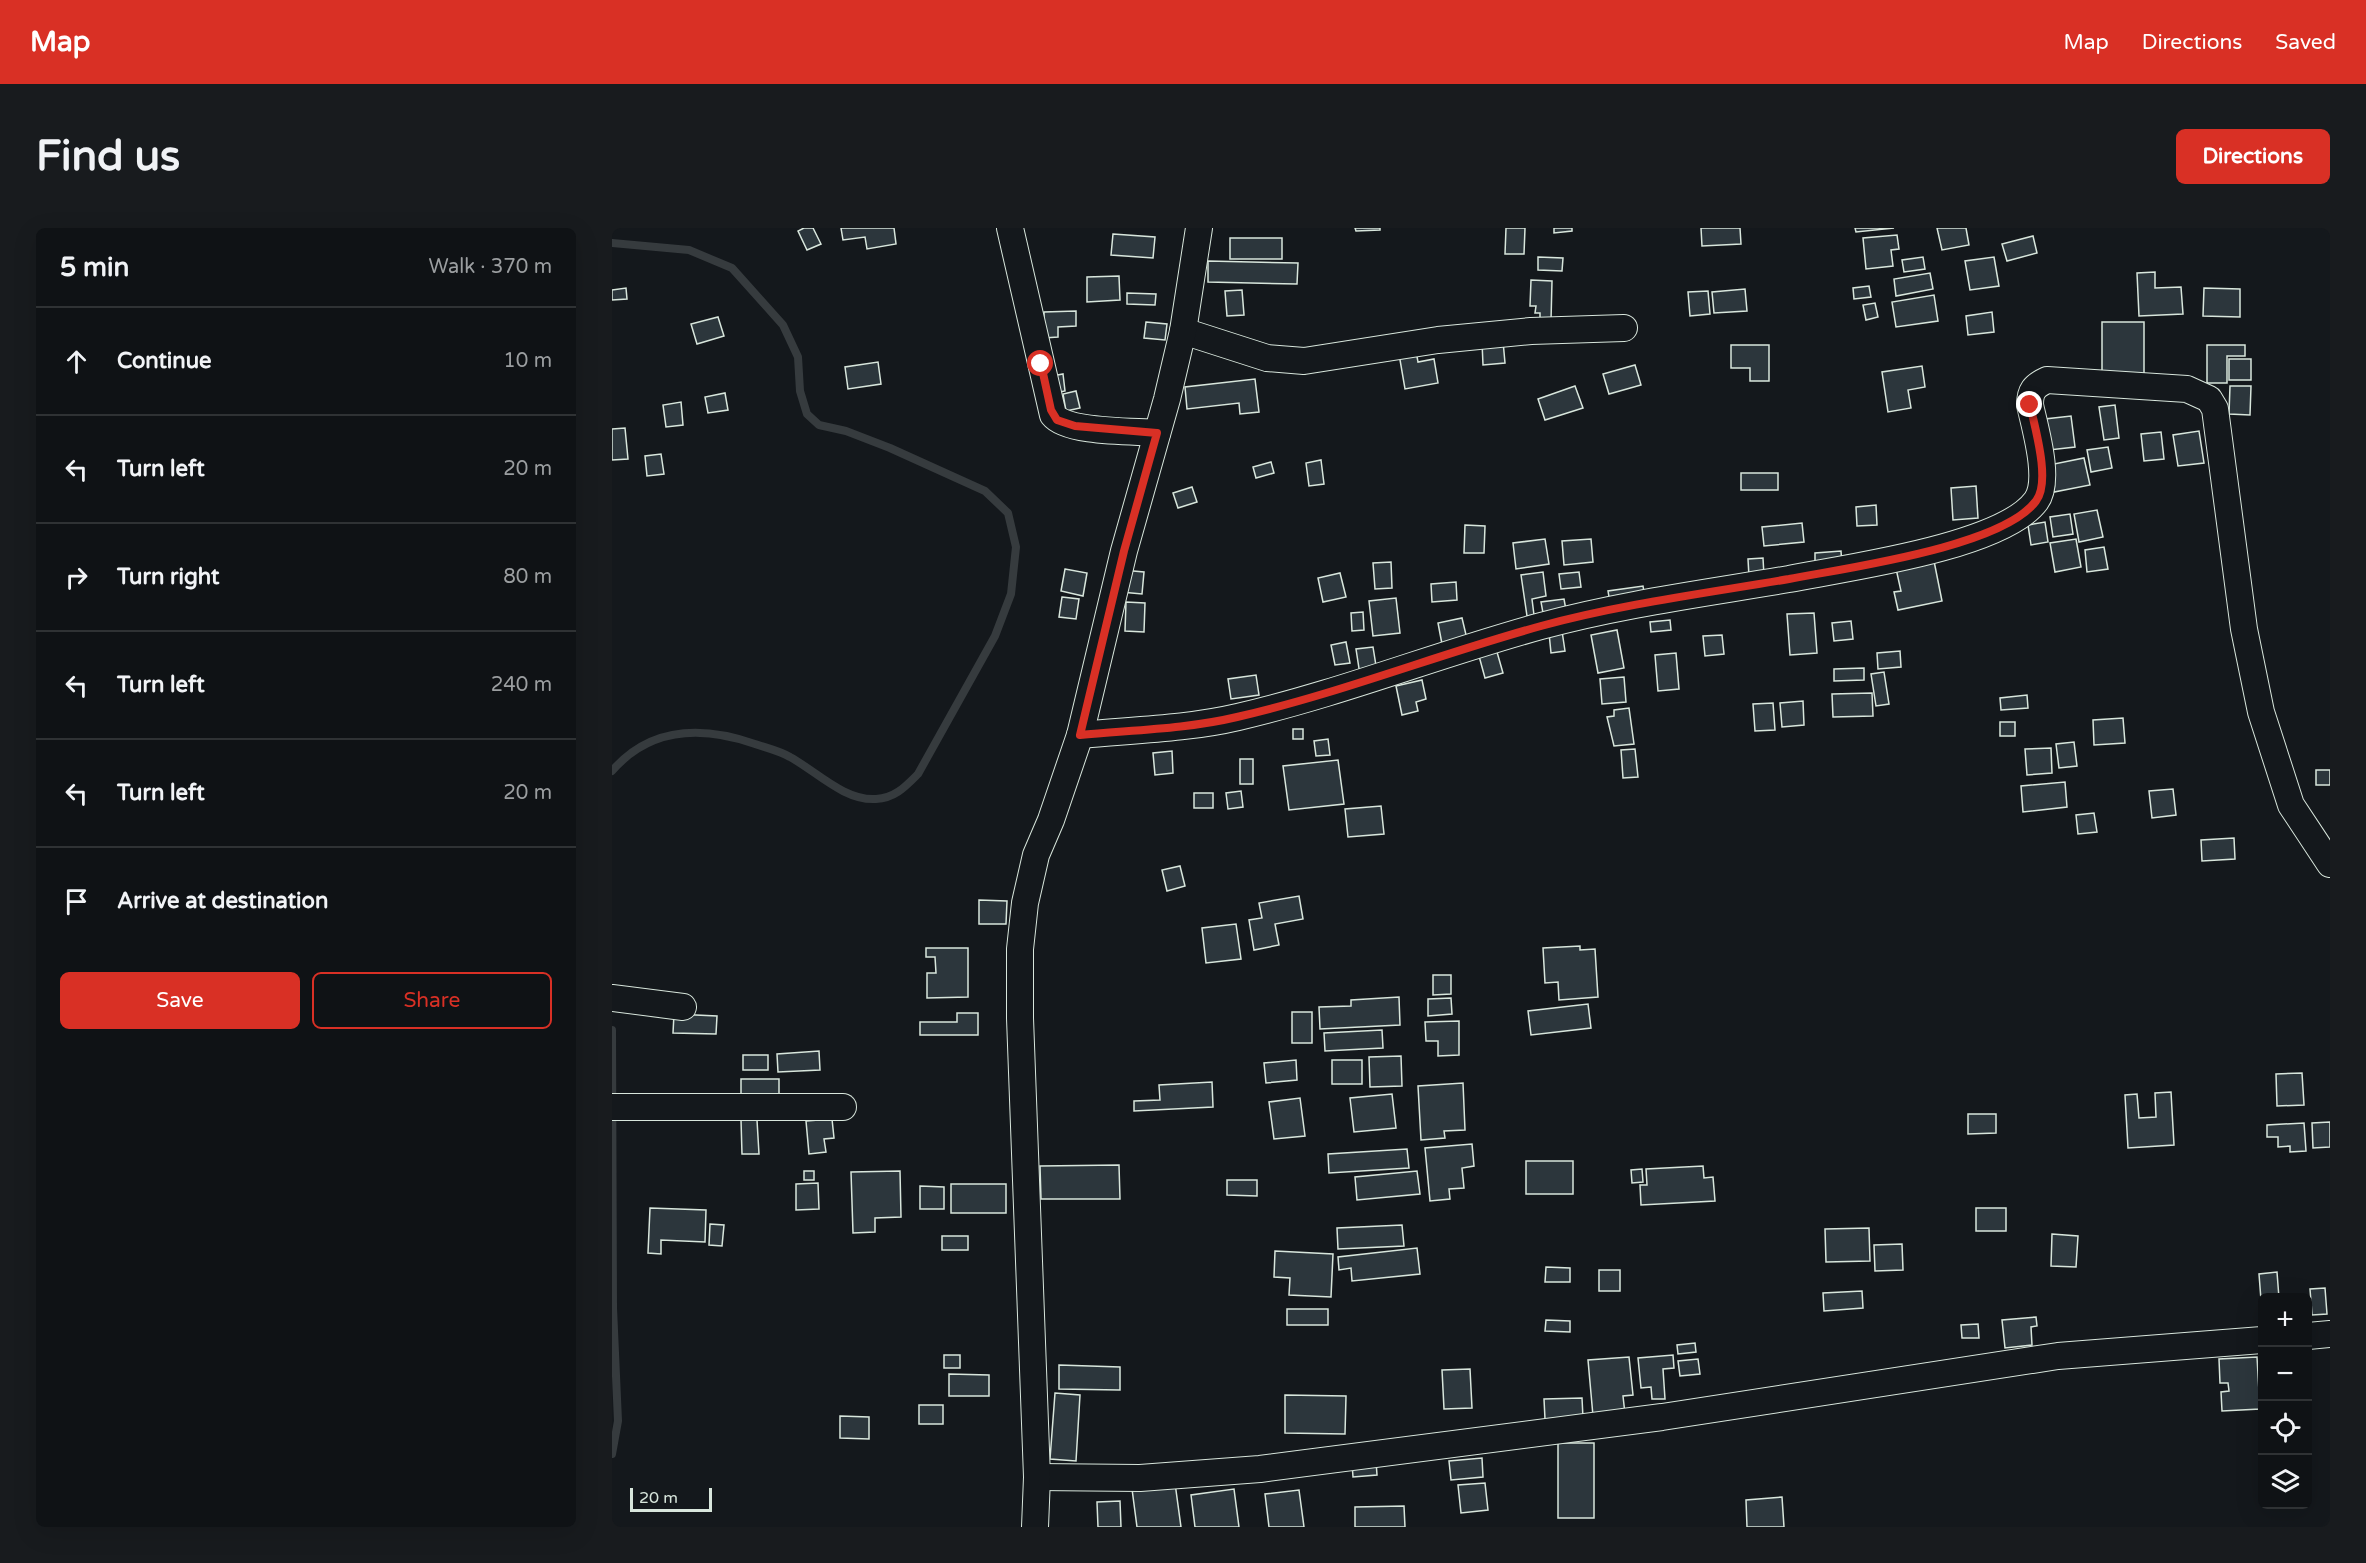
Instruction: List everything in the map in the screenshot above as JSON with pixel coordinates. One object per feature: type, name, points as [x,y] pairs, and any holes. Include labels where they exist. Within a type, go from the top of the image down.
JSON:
[{"type":"street","points":[[1010,228],[1053,415],[1057,420],[1075,426],[1157,433]]},
{"type":"street","points":[[1035,1527],[1037,1477],[1020,1018],[1020,949],[1024,903],[1036,855],[1051,820],[1080,735],[1124,551],[1183,331],[1199,228]]},
{"type":"street","points":[[1183,331],[1267,358],[1304,361],[1438,340],[1531,331],[1624,328]]},
{"type":"street","points":[[1080,735],[1235,718],[1336,691],[1543,625],[1887,561],[1958,542],[2002,526],[2025,511],[2042,490],[2042,472],[2030,405],[2030,396],[2035,386],[2047,380],[2167,387],[2200,393],[2209,399],[2215,409],[2244,629],[2261,712],[2291,805],[2330,864]]},
{"type":"street","points":[[620,999],[683,1007]]},
{"type":"street","points":[[623,1107],[843,1107]]},
{"type":"street","points":[[2312,1336],[2330,1334]]},
{"type":"street","points":[[1037,1477],[1140,1478],[1260,1469],[1662,1417],[2058,1356],[2258,1340]]},
{"type":"building","points":[[813,228],[821,244],[807,250],[798,231]]},
{"type":"building","points":[[841,228],[894,228],[896,244],[867,249],[865,237],[843,240]]},
{"type":"building","points":[[1355,228],[1380,228],[1380,230],[1356,231]]},
{"type":"building","points":[[1506,228],[1525,228],[1524,254],[1505,254]]},
{"type":"building","points":[[1554,228],[1572,228],[1572,231],[1554,233]]},
{"type":"building","points":[[1701,228],[1740,228],[1741,244],[1702,246]]},
{"type":"building","points":[[1855,228],[1894,228],[1856,232]]},
{"type":"building","points":[[1937,228],[1966,228],[1969,245],[1942,250]]},
{"type":"building","points":[[1113,234],[1155,237],[1153,258],[1111,255]]},
{"type":"building","points":[[1897,235],[1899,249],[1891,250],[1893,266],[1866,269],[1863,238]]},
{"type":"building","points":[[2033,236],[2037,253],[2007,261],[2002,244]]},
{"type":"building","points":[[1230,238],[1282,238],[1282,259],[1230,259]]},
{"type":"building","points":[[1538,257],[1563,258],[1562,271],[1538,270]]},
{"type":"building","points":[[1923,257],[1925,269],[1904,272],[1902,260]]},
{"type":"building","points":[[1994,257],[1999,286],[1970,290],[1965,261]]},
{"type":"building","points":[[1208,261],[1298,263],[1297,284],[1208,282]]},
{"type":"building","points":[[2155,272],[2155,288],[2181,287],[2183,314],[2139,316],[2137,273]]},
{"type":"building","points":[[1930,273],[1933,289],[1896,296],[1894,279]]},
{"type":"building","points":[[1119,276],[1120,300],[1087,302],[1087,277]]},
{"type":"building","points":[[1531,280],[1552,281],[1551,321],[1540,321],[1540,313],[1535,313],[1536,306],[1530,306]]},
{"type":"building","points":[[1869,286],[1871,297],[1854,299],[1853,288]]},
{"type":"building","points":[[626,288],[627,299],[612,300],[612,290]]},
{"type":"building","points":[[2204,288],[2240,289],[2240,317],[2203,316]]},
{"type":"building","points":[[1745,289],[1747,311],[1714,313],[1712,292]]},
{"type":"building","points":[[1242,290],[1244,315],[1227,316],[1225,291]]},
{"type":"building","points":[[1708,291],[1710,314],[1690,316],[1688,292]]},
{"type":"building","points":[[1127,293],[1156,294],[1155,305],[1127,304]]},
{"type":"building","points":[[1934,295],[1938,321],[1896,327],[1892,302]]},
{"type":"building","points":[[1875,303],[1878,317],[1866,320],[1863,305]]},
{"type":"building","points":[[1076,311],[1076,326],[1058,327],[1058,337],[1044,338],[1044,312]]},
{"type":"building","points":[[1992,312],[1994,332],[1968,335],[1966,316]]},
{"type":"building","points":[[718,317],[724,336],[697,344],[691,324]]},
{"type":"building","points":[[1146,322],[1167,324],[1165,340],[1144,338]]},
{"type":"building","points":[[2102,322],[2144,322],[2144,376],[2102,376]]},
{"type":"building","points":[[1503,341],[1505,363],[1483,365],[1482,342]]},
{"type":"building","points":[[1731,345],[1769,345],[1769,381],[1750,381],[1750,368],[1731,368]]},
{"type":"building","points":[[2207,345],[2245,345],[2245,356],[2227,356],[2227,383],[2207,383]]},
{"type":"building","points":[[1416,351],[1418,362],[1434,359],[1438,383],[1405,389],[1399,354]]},
{"type":"building","points":[[2229,359],[2251,359],[2251,380],[2229,380]]},
{"type":"building","points":[[878,362],[881,384],[848,389],[845,367]]},
{"type":"building","points":[[1635,365],[1641,385],[1609,394],[1603,374]]},
{"type":"building","points":[[1922,366],[1925,387],[1908,390],[1911,408],[1888,412],[1882,372]]},
{"type":"building","points":[[1063,374],[1065,391],[1055,393],[1052,376]]},
{"type":"building","points":[[1255,379],[1259,412],[1240,414],[1239,403],[1187,409],[1185,387]]},
{"type":"building","points":[[1575,386],[1583,408],[1545,420],[1538,399]]},
{"type":"building","points":[[2230,386],[2251,386],[2250,415],[2229,414]]},
{"type":"building","points":[[1076,391],[1080,408],[1066,411],[1063,394]]},
{"type":"building","points":[[725,393],[728,410],[708,413],[705,397]]},
{"type":"building","points":[[681,402],[683,425],[666,427],[663,405]]},
{"type":"building","points":[[2115,405],[2119,438],[2104,440],[2099,407]]},
{"type":"building","points":[[2071,416],[2075,447],[2049,450],[2045,419]]},
{"type":"building","points":[[625,428],[628,459],[612,460],[612,429]]},
{"type":"building","points":[[2199,431],[2204,463],[2178,466],[2173,435]]},
{"type":"building","points":[[2161,432],[2164,459],[2144,461],[2141,434]]},
{"type":"building","points":[[2108,447],[2112,468],[2091,472],[2087,450]]},
{"type":"building","points":[[661,454],[664,474],[647,476],[645,456]]},
{"type":"building","points":[[2084,458],[2090,485],[2054,492],[2049,465]]},
{"type":"building","points":[[1321,460],[1324,484],[1309,486],[1306,463]]},
{"type":"building","points":[[1271,462],[1274,473],[1256,478],[1253,467]]},
{"type":"building","points":[[1741,473],[1778,473],[1778,490],[1741,490]]},
{"type":"building","points":[[1976,486],[1978,518],[1953,520],[1951,488]]},
{"type":"building","points":[[1192,487],[1197,502],[1178,508],[1173,493]]},
{"type":"building","points":[[1876,505],[1877,525],[1857,526],[1856,507]]},
{"type":"building","points":[[2097,510],[2103,537],[2079,542],[2074,514]]},
{"type":"building","points":[[2070,514],[2073,534],[2053,537],[2050,517]]},
{"type":"building","points":[[2045,522],[2048,542],[2031,545],[2028,525]]},
{"type":"building","points":[[1802,523],[1804,542],[1764,546],[1762,527]]},
{"type":"building","points":[[1465,525],[1485,526],[1484,553],[1464,553]]},
{"type":"building","points":[[1545,539],[1549,564],[1516,569],[1513,543]]},
{"type":"building","points":[[1591,539],[1593,562],[1564,565],[1562,541]]},
{"type":"building","points":[[2076,539],[2081,567],[2055,572],[2050,543]]},
{"type":"building","points":[[2104,547],[2108,569],[2087,572],[2085,550]]},
{"type":"building","points":[[1841,551],[1842,565],[1815,566],[1815,553]]},
{"type":"building","points":[[1933,556],[1942,601],[1898,610],[1894,592],[1901,591],[1895,564]]},
{"type":"building","points":[[1763,558],[1764,576],[1749,577],[1748,559]]},
{"type":"building","points":[[1391,562],[1392,588],[1375,589],[1373,563]]},
{"type":"building","points":[[1065,569],[1087,573],[1083,596],[1061,591]]},
{"type":"building","points":[[1122,570],[1144,572],[1142,594],[1121,592]]},
{"type":"building","points":[[1543,572],[1546,596],[1532,599],[1534,615],[1527,616],[1521,575]]},
{"type":"building","points":[[1579,572],[1581,587],[1561,589],[1559,574]]},
{"type":"building","points":[[1340,573],[1346,597],[1323,602],[1318,578]]},
{"type":"building","points":[[1456,582],[1457,600],[1432,602],[1431,584]]},
{"type":"building","points":[[1643,586],[1645,598],[1610,603],[1608,591]]},
{"type":"building","points":[[1062,597],[1079,599],[1076,619],[1059,617]]},
{"type":"building","points":[[1396,598],[1400,633],[1373,636],[1369,601]]},
{"type":"building","points":[[1564,599],[1566,610],[1543,613],[1541,602]]},
{"type":"building","points":[[1126,602],[1145,603],[1144,632],[1125,631]]},
{"type":"building","points":[[1363,612],[1364,630],[1352,631],[1351,613]]},
{"type":"building","points":[[1814,613],[1817,653],[1790,655],[1787,614]]},
{"type":"building","points":[[1462,618],[1467,639],[1442,644],[1438,623]]},
{"type":"building","points":[[1670,620],[1671,630],[1651,632],[1650,622]]},
{"type":"building","points":[[1851,621],[1853,639],[1834,641],[1832,623]]},
{"type":"building","points":[[1617,630],[1624,668],[1598,673],[1591,635]]},
{"type":"building","points":[[1562,631],[1565,651],[1551,653],[1549,633]]},
{"type":"building","points":[[1722,635],[1724,654],[1705,656],[1703,636]]},
{"type":"building","points":[[1346,642],[1350,663],[1335,665],[1331,645]]},
{"type":"building","points":[[1373,647],[1377,672],[1360,675],[1356,649]]},
{"type":"building","points":[[1900,651],[1901,667],[1878,669],[1877,653]]},
{"type":"building","points":[[1497,652],[1503,673],[1485,678],[1479,656]]},
{"type":"building","points":[[1676,653],[1679,689],[1658,691],[1655,655]]},
{"type":"building","points":[[1864,668],[1864,680],[1834,681],[1834,669]]},
{"type":"building","points":[[1884,672],[1889,704],[1876,706],[1871,674]]},
{"type":"building","points":[[1256,675],[1259,695],[1231,699],[1228,679]]},
{"type":"building","points":[[1624,677],[1626,702],[1602,704],[1600,679]]},
{"type":"building","points":[[1422,680],[1426,699],[1416,702],[1418,711],[1402,715],[1396,686]]},
{"type":"building","points":[[1872,693],[1873,716],[1833,717],[1832,694]]},
{"type":"building","points":[[2027,695],[2028,708],[2001,710],[2000,698]]},
{"type":"building","points":[[1803,701],[1804,725],[1782,727],[1780,703]]},
{"type":"building","points":[[1773,703],[1775,730],[1755,731],[1753,704]]},
{"type":"building","points":[[1629,708],[1634,744],[1614,746],[1607,717],[1614,716],[1614,710]]},
{"type":"building","points":[[2123,718],[2125,743],[2094,745],[2093,720]]},
{"type":"building","points":[[2000,722],[2015,722],[2015,736],[2000,736]]},
{"type":"building","points":[[1293,729],[1303,729],[1303,739],[1293,739]]},
{"type":"building","points":[[1328,739],[1330,755],[1316,756],[1314,741]]},
{"type":"building","points":[[2074,742],[2077,766],[2059,768],[2056,744]]},
{"type":"building","points":[[2051,748],[2052,773],[2027,775],[2025,749]]},
{"type":"building","points":[[1635,749],[1638,777],[1623,778],[1621,750]]},
{"type":"building","points":[[1172,751],[1173,773],[1155,775],[1153,753]]},
{"type":"building","points":[[1240,759],[1253,759],[1253,784],[1240,784]]},
{"type":"building","points":[[1338,760],[1344,804],[1289,810],[1283,766]]},
{"type":"building","points":[[2316,770],[2330,770],[2330,785],[2316,785]]},
{"type":"building","points":[[2065,782],[2067,807],[2023,812],[2021,786]]},
{"type":"building","points":[[2173,789],[2176,815],[2152,818],[2149,791]]},
{"type":"building","points":[[1241,791],[1243,807],[1228,809],[1226,793]]},
{"type":"building","points":[[1194,793],[1213,793],[1213,808],[1194,808]]},
{"type":"building","points":[[1381,806],[1384,834],[1348,837],[1345,809]]},
{"type":"building","points":[[2094,813],[2097,832],[2078,834],[2076,815]]},
{"type":"building","points":[[2234,838],[2235,859],[2202,861],[2201,840]]},
{"type":"building","points":[[1180,866],[1185,886],[1167,891],[1162,870]]},
{"type":"building","points":[[1299,896],[1303,919],[1275,924],[1279,945],[1254,950],[1249,920],[1262,918],[1259,903]]},
{"type":"building","points":[[979,900],[1007,901],[1006,924],[979,924]]},
{"type":"building","points":[[1236,924],[1241,959],[1206,963],[1202,928]]},
{"type":"building","points":[[1580,946],[1580,950],[1595,949],[1598,997],[1559,1000],[1558,982],[1545,983],[1543,948]]},
{"type":"building","points":[[926,948],[968,948],[968,997],[927,998],[927,973],[936,973],[935,957],[926,957]]},
{"type":"building","points":[[1433,975],[1451,975],[1451,994],[1433,995]]},
{"type":"building","points":[[1399,997],[1400,1025],[1320,1029],[1319,1007],[1351,1006],[1351,1000]]},
{"type":"building","points":[[1451,998],[1452,1014],[1428,1016],[1428,999]]},
{"type":"building","points":[[1588,1004],[1591,1028],[1531,1035],[1528,1011]]},
{"type":"building","points":[[1292,1012],[1312,1012],[1312,1043],[1292,1043]]},
{"type":"building","points":[[957,1013],[978,1013],[978,1035],[920,1035],[920,1022],[957,1022]]},
{"type":"building","points":[[674,1014],[717,1016],[716,1034],[673,1033]]},
{"type":"building","points":[[1459,1021],[1459,1055],[1438,1056],[1438,1041],[1426,1041],[1425,1022]]},
{"type":"building","points":[[1382,1030],[1383,1048],[1325,1051],[1324,1033]]},
{"type":"building","points":[[819,1051],[820,1070],[778,1072],[777,1054]]},
{"type":"building","points":[[743,1055],[768,1055],[768,1070],[743,1070]]},
{"type":"building","points":[[1401,1056],[1402,1086],[1370,1087],[1369,1057]]},
{"type":"building","points":[[1296,1060],[1297,1080],[1266,1083],[1264,1063]]},
{"type":"building","points":[[1332,1060],[1362,1060],[1362,1084],[1332,1084]]},
{"type":"building","points":[[2302,1073],[2304,1105],[2277,1106],[2276,1074]]},
{"type":"building","points":[[741,1079],[779,1079],[779,1099],[741,1099]]},
{"type":"building","points":[[1212,1082],[1213,1107],[1134,1111],[1134,1101],[1160,1100],[1159,1085]]},
{"type":"building","points":[[1463,1083],[1465,1130],[1444,1131],[1445,1138],[1421,1140],[1418,1086]]},
{"type":"building","points":[[2171,1092],[2174,1145],[2128,1148],[2125,1095],[2137,1094],[2139,1118],[2156,1117],[2155,1093]]},
{"type":"building","points":[[1392,1094],[1396,1128],[1354,1132],[1350,1098]]},
{"type":"building","points":[[1300,1098],[1305,1136],[1274,1139],[1269,1102]]},
{"type":"building","points":[[1968,1114],[1996,1114],[1996,1133],[1968,1134]]},
{"type":"building","points":[[832,1119],[834,1138],[824,1139],[826,1152],[809,1154],[806,1121]]},
{"type":"building","points":[[741,1120],[757,1120],[759,1154],[742,1154]]},
{"type":"building","points":[[2330,1122],[2330,1147],[2313,1148],[2312,1123]]},
{"type":"building","points":[[2304,1123],[2306,1151],[2290,1152],[2290,1146],[2278,1147],[2278,1137],[2267,1137],[2267,1125]]},
{"type":"building","points":[[1472,1144],[1474,1166],[1462,1168],[1464,1188],[1449,1189],[1450,1199],[1430,1201],[1425,1148]]},
{"type":"building","points":[[1407,1149],[1409,1168],[1329,1173],[1328,1154]]},
{"type":"building","points":[[1526,1161],[1573,1161],[1573,1194],[1526,1194]]},
{"type":"building","points":[[1119,1165],[1120,1199],[1041,1199],[1040,1166]]},
{"type":"building","points":[[1703,1166],[1704,1178],[1713,1177],[1715,1201],[1641,1205],[1640,1185],[1647,1185],[1646,1169]]},
{"type":"building","points":[[1642,1169],[1643,1182],[1632,1183],[1631,1170]]},
{"type":"building","points":[[804,1171],[814,1171],[814,1180],[804,1180]]},
{"type":"building","points":[[900,1171],[901,1217],[875,1218],[875,1232],[853,1233],[851,1172]]},
{"type":"building","points":[[1417,1171],[1420,1194],[1357,1200],[1355,1177]]},
{"type":"building","points":[[1227,1180],[1257,1180],[1257,1196],[1227,1195]]},
{"type":"building","points":[[818,1183],[819,1209],[796,1210],[796,1184]]},
{"type":"building","points":[[951,1184],[1006,1184],[1006,1213],[951,1213]]},
{"type":"building","points":[[920,1186],[944,1187],[944,1209],[920,1209]]},
{"type":"building","points":[[650,1208],[706,1210],[705,1242],[661,1240],[661,1254],[648,1253]]},
{"type":"building","points":[[1976,1208],[2006,1208],[2006,1231],[1976,1231]]},
{"type":"building","points":[[710,1224],[724,1225],[722,1246],[709,1245]]},
{"type":"building","points":[[1402,1225],[1404,1246],[1338,1249],[1337,1228]]},
{"type":"building","points":[[1869,1228],[1870,1261],[1826,1262],[1825,1229]]},
{"type":"building","points":[[2052,1234],[2078,1236],[2076,1267],[2051,1266]]},
{"type":"building","points":[[942,1236],[968,1236],[968,1250],[942,1250]]},
{"type":"building","points":[[1902,1244],[1903,1270],[1875,1271],[1874,1245]]},
{"type":"building","points":[[1417,1248],[1420,1274],[1352,1281],[1351,1268],[1339,1270],[1338,1257]]},
{"type":"building","points":[[1275,1251],[1333,1254],[1331,1297],[1289,1295],[1290,1278],[1274,1277]]},
{"type":"building","points":[[1546,1267],[1570,1268],[1570,1282],[1545,1282]]},
{"type":"building","points":[[1599,1270],[1620,1270],[1620,1291],[1599,1291]]},
{"type":"building","points":[[2277,1272],[2279,1293],[2260,1293],[2259,1274]]},
{"type":"building","points":[[2325,1288],[2327,1314],[2312,1315],[2310,1289]]},
{"type":"building","points":[[1862,1291],[1863,1308],[1824,1311],[1823,1293]]},
{"type":"building","points":[[1287,1309],[1328,1309],[1328,1325],[1287,1325]]},
{"type":"building","points":[[2036,1317],[2037,1326],[2031,1327],[2032,1345],[2005,1348],[2002,1320]]},
{"type":"building","points":[[1546,1320],[1570,1321],[1570,1332],[1545,1331]]},
{"type":"building","points":[[1978,1324],[1979,1338],[1962,1338],[1961,1325]]},
{"type":"building","points":[[1695,1343],[1696,1352],[1678,1354],[1677,1345]]},
{"type":"building","points":[[944,1355],[960,1355],[960,1368],[944,1368]]},
{"type":"building","points":[[1673,1355],[1674,1368],[1663,1369],[1665,1399],[1652,1399],[1651,1387],[1641,1388],[1638,1358]]},
{"type":"building","points":[[1629,1357],[1633,1395],[1623,1396],[1625,1414],[1593,1416],[1588,1360]]},
{"type":"building","points":[[2257,1357],[2258,1409],[2222,1411],[2221,1392],[2229,1391],[2228,1383],[2220,1383],[2219,1359]]},
{"type":"building","points":[[1698,1359],[1700,1374],[1680,1376],[1678,1361]]},
{"type":"building","points":[[1059,1365],[1120,1367],[1120,1390],[1059,1389]]},
{"type":"building","points":[[1470,1369],[1472,1408],[1444,1409],[1442,1370]]},
{"type":"building","points":[[949,1374],[989,1375],[989,1396],[949,1396]]},
{"type":"building","points":[[1055,1393],[1080,1395],[1076,1461],[1050,1459]]},
{"type":"building","points":[[1285,1395],[1346,1396],[1345,1434],[1285,1433]]},
{"type":"building","points":[[1582,1398],[1583,1418],[1545,1419],[1544,1399]]},
{"type":"building","points":[[919,1405],[943,1405],[943,1424],[919,1424]]},
{"type":"building","points":[[840,1416],[869,1417],[869,1439],[840,1438]]},
{"type":"building","points":[[1558,1443],[1594,1443],[1594,1518],[1558,1518]]},
{"type":"building","points":[[1482,1458],[1483,1477],[1451,1480],[1449,1461]]},
{"type":"building","points":[[1376,1461],[1377,1475],[1353,1477],[1352,1463]]},
{"type":"building","points":[[1175,1483],[1181,1527],[1137,1527],[1132,1489]]},
{"type":"building","points":[[1485,1483],[1488,1510],[1461,1513],[1458,1485]]},
{"type":"building","points":[[1234,1489],[1239,1527],[1195,1527],[1191,1495]]},
{"type":"building","points":[[1299,1490],[1304,1527],[1269,1527],[1265,1494]]},
{"type":"building","points":[[1782,1497],[1784,1527],[1747,1527],[1746,1500]]},
{"type":"building","points":[[1120,1501],[1121,1527],[1098,1527],[1097,1502]]},
{"type":"building","points":[[1404,1506],[1405,1527],[1355,1527],[1355,1507]]},
{"type":"waterway","points":[[612,243],[689,250],[732,268],[783,325],[798,357],[800,391],[807,414],[819,425],[846,431],[890,448],[985,491],[1008,513],[1016,547],[1011,594],[995,636],[918,774],[894,794],[876,799],[853,795],[782,753],[716,734],[679,734],[661,738],[643,745],[627,756],[612,771]]},
{"type":"waterway","points":[[612,1030],[613,1308],[618,1421],[612,1454]]},
{"type":"route","points":[[1041,364],[1051,410],[1057,420],[1075,426],[1157,433],[1124,551],[1080,735],[1235,718],[1336,691],[1543,625],[1887,561],[1958,542],[2002,526],[2025,511],[2036,501],[2042,490],[2042,472],[2030,405]]}]
